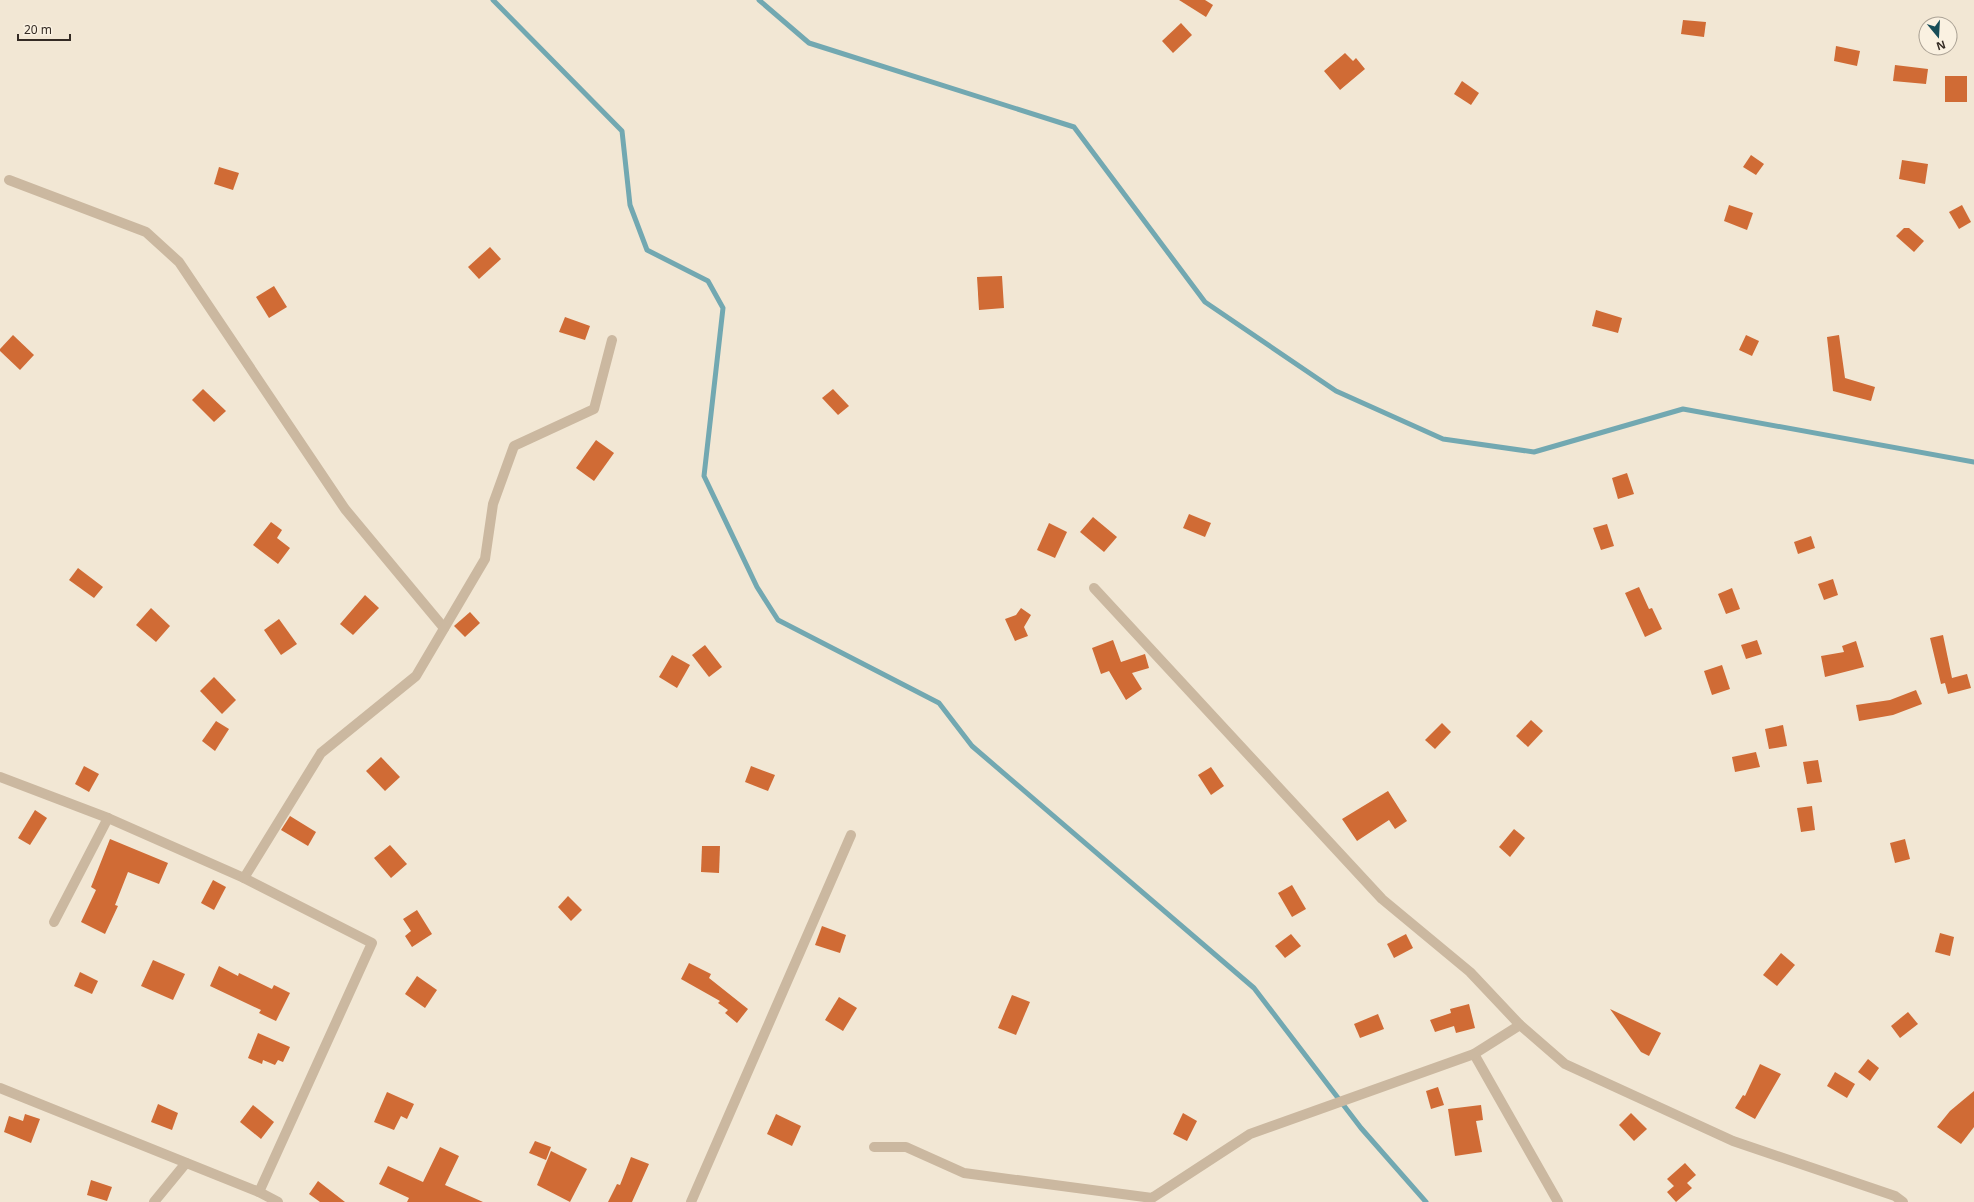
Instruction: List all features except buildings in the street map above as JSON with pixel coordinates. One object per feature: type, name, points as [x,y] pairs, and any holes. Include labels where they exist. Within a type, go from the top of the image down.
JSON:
[{"type":"street","points":[[9,180],[146,232],[179,262],[345,509],[444,628]]},
{"type":"street","points":[[244,878],[321,753],[416,676],[485,559],[493,504],[514,446],[594,409],[612,340]]},
{"type":"street","points":[[1094,588],[1382,899],[1470,972],[1520,1025],[1565,1064],[1733,1142],[1896,1196],[1903,1202]]},
{"type":"street","points":[[0,777],[108,818],[244,878],[372,943],[259,1192]]},
{"type":"street","points":[[54,922],[108,818]]},
{"type":"street","points":[[691,1202],[851,835]]},
{"type":"street","points":[[874,1147],[906,1146],[964,1173],[1155,1200],[1250,1134],[1474,1054],[1520,1025]]},
{"type":"street","points":[[1474,1054],[1558,1202]]},
{"type":"street","points":[[0,1088],[259,1192],[278,1202]]},
{"type":"street","points":[[154,1202],[186,1163]]},
{"type":"waterway","points":[[493,0],[622,131],[630,205],[647,250],[708,281],[723,308],[704,476],[757,587],[778,620],[939,703],[972,746],[1254,988],[1361,1128],[1426,1202]]},
{"type":"waterway","points":[[759,0],[809,43],[1074,127],[1205,302],[1336,391],[1443,439],[1534,452],[1683,409],[1974,462]]}]
